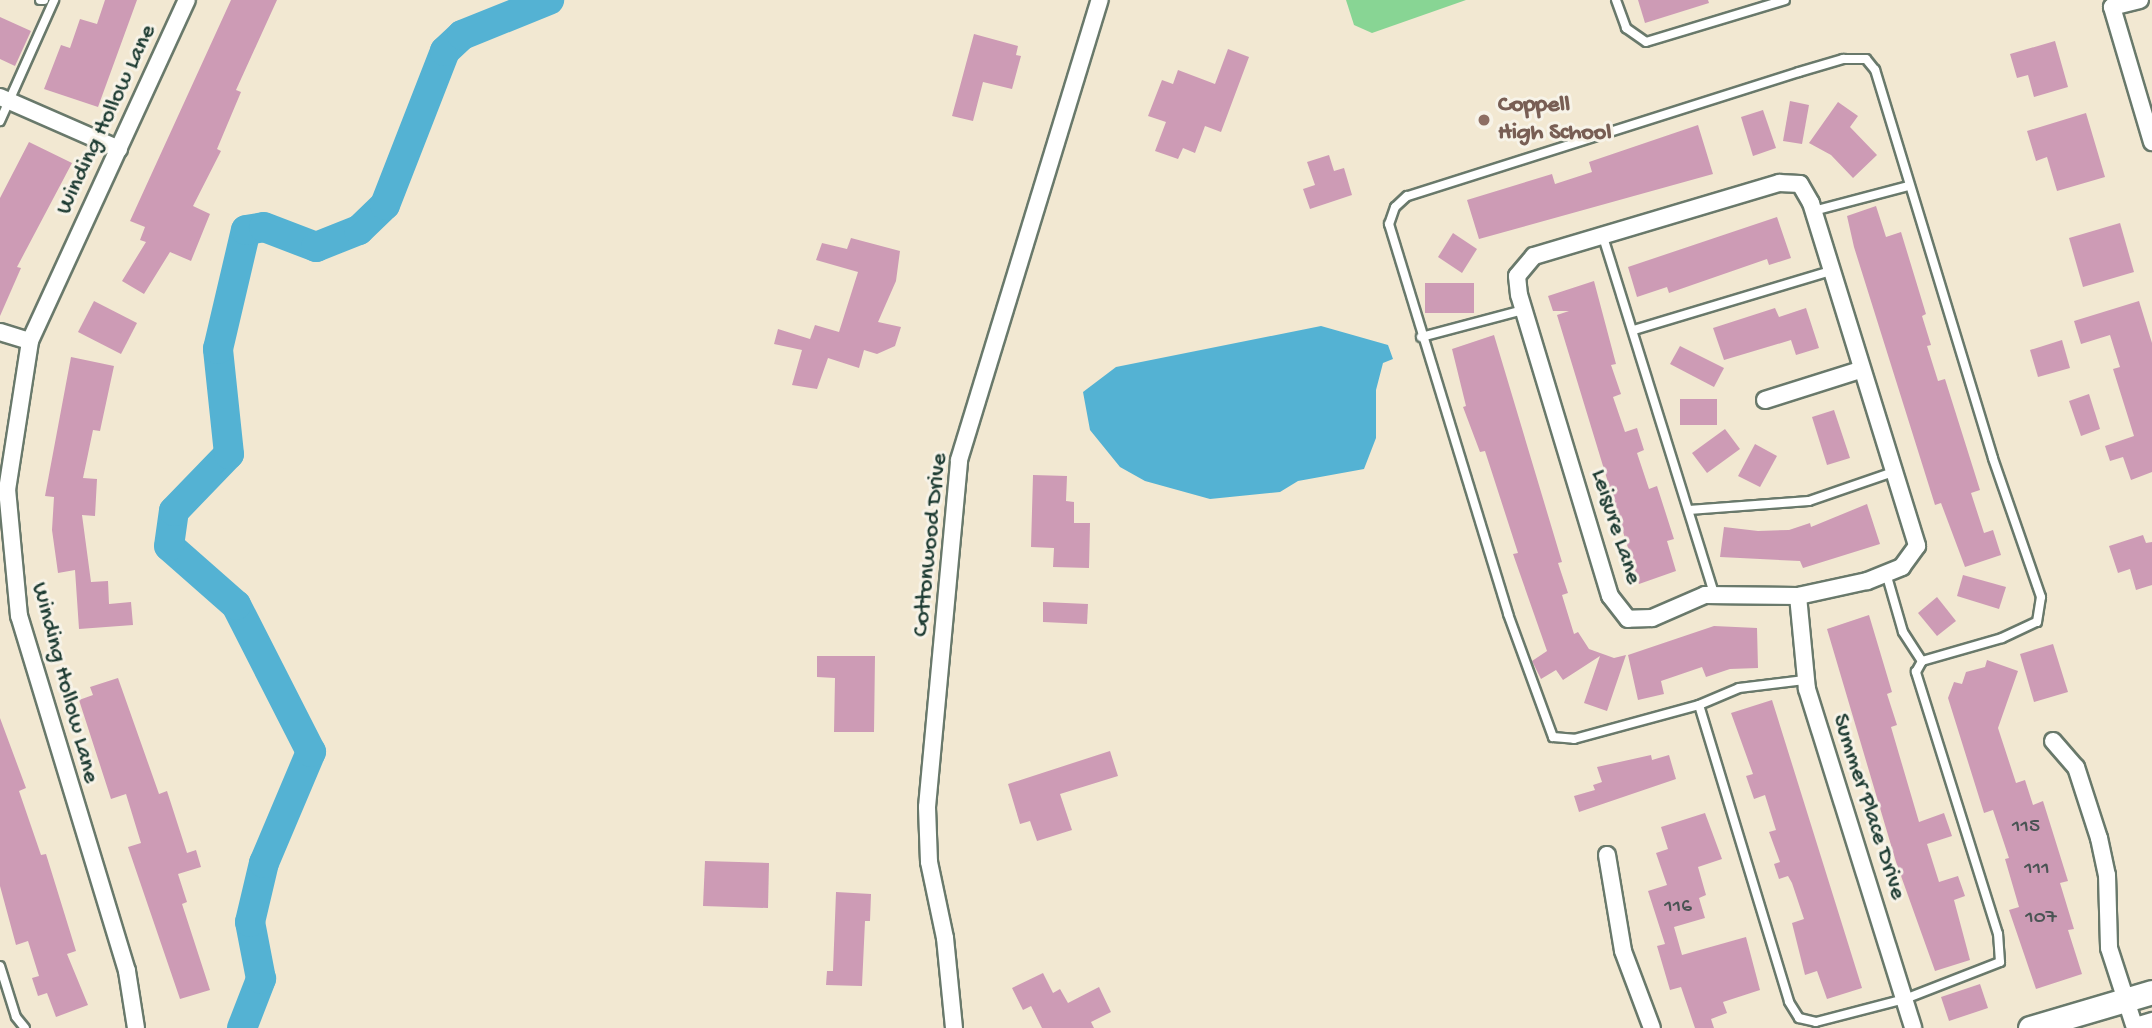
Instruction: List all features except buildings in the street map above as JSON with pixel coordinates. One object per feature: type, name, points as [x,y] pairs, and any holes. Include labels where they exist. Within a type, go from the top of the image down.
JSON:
[{"type":"main road","points":[[2029,1028],[2152,992]]},
{"type":"main road","points":[[2137,1028],[2152,1024]]},
{"type":"street","name":"Winding Hollow Lane","points":[[136,1028],[127,971],[58,754],[19,616],[11,572],[6,489],[30,341],[187,0]]},
{"type":"street","name":"Cottonwood Drive","points":[[954,1028],[946,938],[929,862],[927,807],[959,460],[1100,0]]},
{"type":"street","points":[[2140,0],[2111,4],[2152,142]]},
{"type":"street","points":[[4,99],[119,149]]},
{"type":"street","name":"Leisure Lane","points":[[1779,183],[1800,184],[1813,211],[1860,370],[1917,547],[1902,567],[1798,596],[1714,594],[1651,618],[1628,619],[1610,596],[1524,310],[1517,276],[1523,265],[1534,256],[1603,237],[1779,183]]},
{"type":"street","points":[[0,332],[30,341]]},
{"type":"street","points":[[1765,400],[1860,370]]},
{"type":"street","name":"Summer Place Drive","points":[[1798,596],[1805,680],[1913,1028]]},
{"type":"street","points":[[2053,741],[2076,767],[2099,838],[2106,876],[2109,948],[2137,1028]]},
{"type":"street","points":[[1607,855],[1623,951],[1652,1028]]},
{"type":"lane","points":[[0,121],[4,99],[54,0]]},
{"type":"lane","points":[[1616,0],[1626,28],[1647,41],[1785,0]]},
{"type":"lane","points":[[1699,705],[1789,1002],[1799,1018],[1816,1022],[1905,999],[1989,969],[2000,962],[2003,952],[1916,672],[1922,662],[2002,638],[2037,622],[2041,597],[1908,186],[1875,70],[1866,59],[1843,59],[1799,72],[1407,196],[1395,207],[1389,224],[1421,337],[1508,614],[1553,737],[1574,739],[1699,705],[1739,688],[1805,680]]},
{"type":"lane","points":[[1813,211],[1908,186]]},
{"type":"lane","points":[[1603,237],[1714,594]]},
{"type":"lane","points":[[1634,330],[1831,271]]},
{"type":"lane","points":[[1421,337],[1524,310]]},
{"type":"lane","points":[[1689,510],[1809,501],[1893,472]]},
{"type":"lane","points":[[1886,573],[1903,632],[1922,662]]},
{"type":"lane","points":[[0,966],[16,1017],[25,1028]]},
{"type":"green space","points":[[1346,0],[1466,0],[1372,33],[1354,25]]},
{"type":"water","points":[[1321,326],[1388,345],[1393,359],[1383,363],[1376,390],[1376,438],[1364,469],[1298,481],[1280,492],[1210,499],[1145,481],[1120,467],[1090,430],[1083,392],[1116,367]]},
{"type":"waterway","points":[[242,1028],[261,979],[250,922],[264,863],[311,752],[236,605],[169,546],[174,511],[229,454],[218,349],[246,230],[264,227],[316,247],[359,230],[385,205],[445,51],[462,35],[549,0]]},
{"type":"place","name":"Coppell High School","points":[[1484,120]]}]
